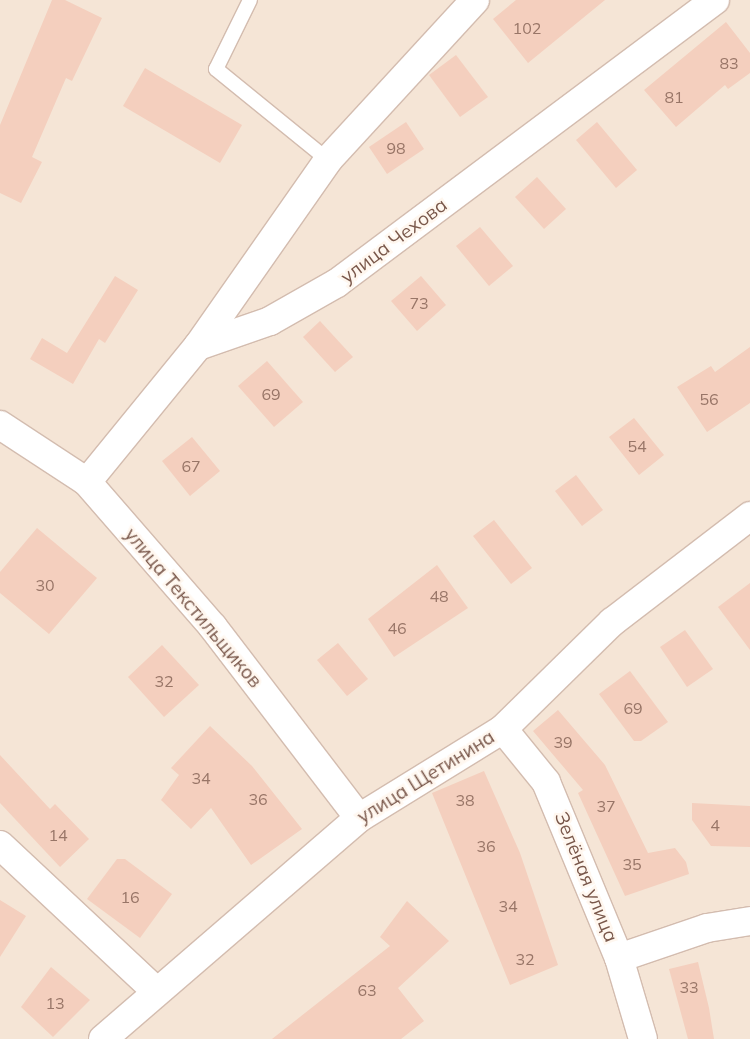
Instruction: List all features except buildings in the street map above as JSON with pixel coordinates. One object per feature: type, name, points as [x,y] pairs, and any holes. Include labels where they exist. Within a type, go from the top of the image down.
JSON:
[{"type":"street","points":[[87,482],[198,346],[328,160],[475,0]]},
{"type":"street","name":"улица Чехова","points":[[198,346],[270,321],[337,283],[714,0]]},
{"type":"street","name":"улица Текстильщиков","points":[[0,425],[87,482],[213,627],[359,818]]},
{"type":"street","name":"улица Щетинина","points":[[103,1039],[156,991],[359,818],[503,729],[612,622],[750,516]]},
{"type":"street","name":"Зелёная улица","points":[[503,729],[546,782],[619,958],[643,1039]]},
{"type":"street","points":[[0,845],[156,991]]},
{"type":"street","points":[[619,958],[707,928],[750,921]]},
{"type":"lane","points":[[250,0],[216,68],[328,160]]},
{"type":"shaded area","points":[[0,0],[750,0],[750,1039],[0,1039]]}]
